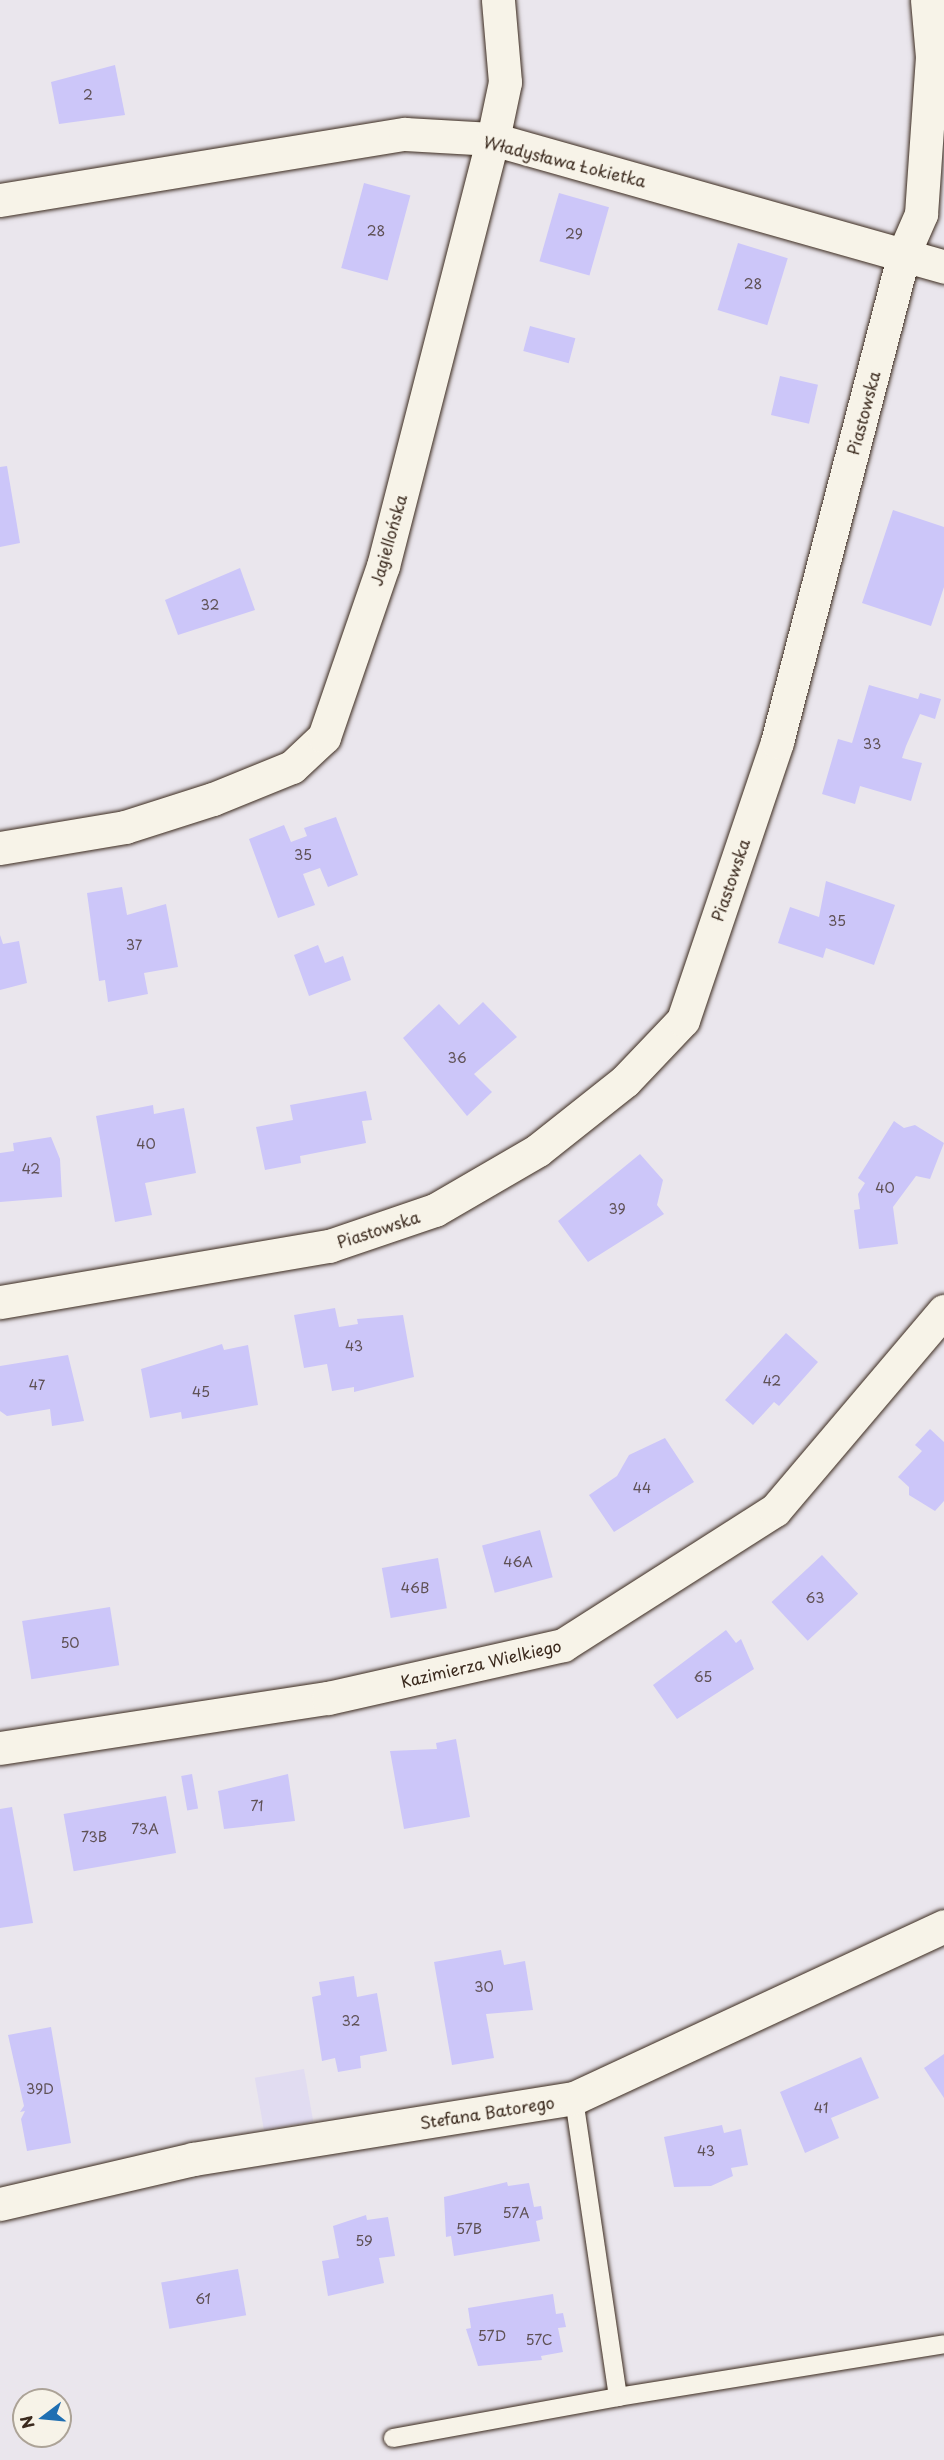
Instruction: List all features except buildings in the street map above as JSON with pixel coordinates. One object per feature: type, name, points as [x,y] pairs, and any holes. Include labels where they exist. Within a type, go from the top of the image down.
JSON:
[{"type":"street","name":"Jagiellońska","points":[[0,848],[125,827],[213,799],[292,767],[324,736],[382,566],[493,139],[505,81],[498,0]]},
{"type":"street","name":"Piastowska","points":[[0,1302],[329,1246],[435,1210],[538,1150],[625,1081],[683,1020],[777,742],[904,253],[921,214],[932,57],[927,0]]},
{"type":"street","name":"Władysława Łokietka","points":[[0,200],[405,134],[493,139],[904,253],[944,267]]},
{"type":"street","name":"Kazimierza Wielkiego","points":[[0,1748],[328,1698],[563,1646],[776,1510],[944,1311]]},
{"type":"street","name":"Stefana Batorego","points":[[0,2204],[193,2159],[573,2098],[944,1926]]},
{"type":"lane","points":[[573,2098],[618,2397]]},
{"type":"lane","points":[[393,2438],[618,2397],[944,2344]]},
{"type":"shaded area","points":[[304,2069],[313,2121],[264,2130],[255,2078]]}]
